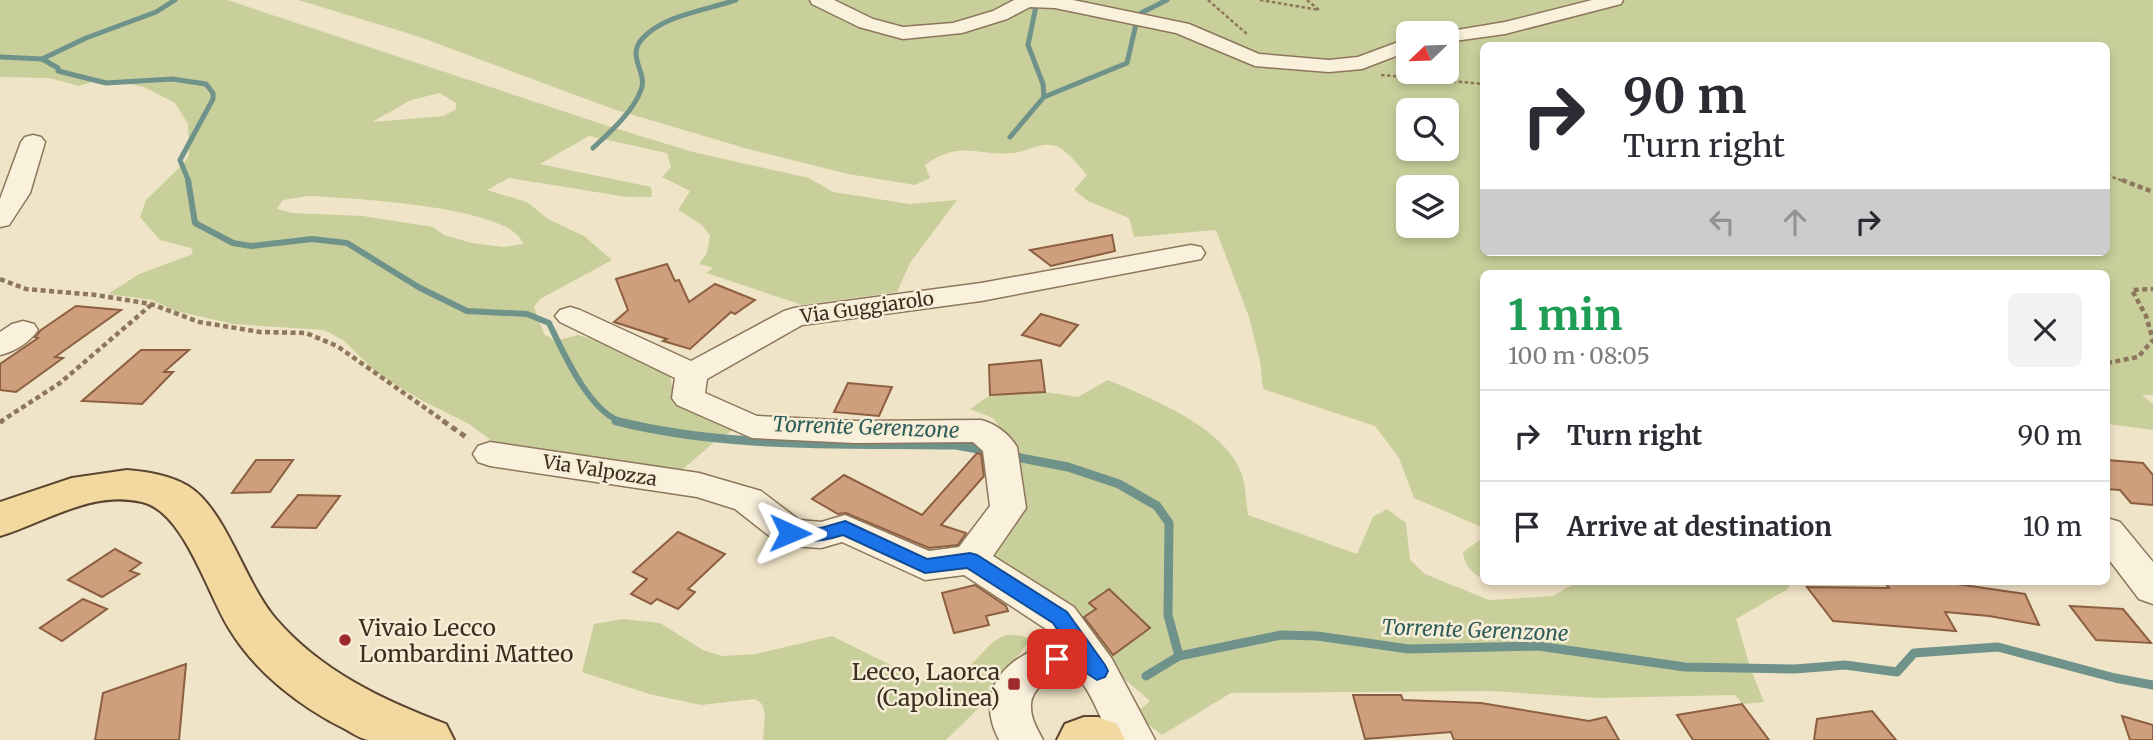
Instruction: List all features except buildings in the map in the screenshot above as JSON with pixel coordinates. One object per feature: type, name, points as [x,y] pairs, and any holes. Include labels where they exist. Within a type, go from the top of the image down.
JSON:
[{"type":"main road","points":[[0,520],[46,501],[96,487],[136,485],[168,494],[190,512],[240,604],[262,636],[310,680],[340,703],[427,740]]},
{"type":"main road","points":[[1084,740],[1098,740]]},
{"type":"street","points":[[819,0],[866,23],[903,33],[956,29],[1000,15],[1027,1],[1055,2],[1182,28],[1255,60],[1329,66],[1362,63],[1396,49]]},
{"type":"street","points":[[1460,34],[1505,28],[1614,0]]},
{"type":"street","points":[[0,219],[17,193],[33,142]]},
{"type":"street","name":"Via Guggiarolo","points":[[692,374],[794,317],[981,292],[1191,253]]},
{"type":"street","points":[[570,316],[692,374],[688,398],[752,427],[855,432],[981,431],[1000,447],[1008,508],[970,561],[1060,618],[1097,671],[1133,740]]},
{"type":"street","name":"Via Valpozza","points":[[490,454],[699,485],[748,500],[790,533],[821,535],[845,528],[925,566],[970,561]]},
{"type":"street","points":[[2110,535],[2153,589]]},
{"type":"street","points":[[1021,740],[1009,716],[1014,689],[1022,676],[1035,666],[1065,658],[1087,662],[1097,671]]},
{"type":"path","points":[[1208,0],[1251,37]]},
{"type":"path","points":[[1260,0],[1319,10],[1307,0]]},
{"type":"path","points":[[1329,66],[1363,74],[1480,83]]},
{"type":"path","points":[[2110,176],[2153,192]]},
{"type":"path","points":[[0,279],[26,289],[96,295],[151,304],[199,321],[260,332],[306,332],[337,346],[490,454]]},
{"type":"path","points":[[2110,362],[2138,356],[2152,340],[2146,316],[2132,290],[2153,289]]},
{"type":"path","points":[[0,422],[26,410],[62,384],[92,354],[151,304]]},
{"type":"green space","points":[[0,0],[227,0],[611,127],[693,152],[809,178],[833,192],[910,204],[957,200],[910,263],[897,292],[802,305],[706,273],[713,268],[699,264],[707,253],[710,235],[701,224],[678,210],[690,191],[662,177],[671,167],[667,153],[589,136],[540,164],[651,187],[652,197],[627,197],[509,178],[487,190],[527,202],[548,219],[584,236],[612,260],[540,299],[534,307],[544,334],[555,341],[578,335],[612,346],[670,375],[674,398],[736,428],[713,443],[675,476],[507,452],[469,424],[421,400],[377,373],[343,340],[324,330],[233,324],[176,311],[152,300],[108,294],[139,274],[193,254],[191,248],[160,240],[140,217],[146,200],[189,155],[188,124],[175,103],[144,87],[117,81],[96,81],[79,86],[49,78],[0,77]],"holes":[[[440,93],[456,103],[456,109],[444,116],[372,122],[411,100]],[[309,196],[391,202],[461,213],[491,221],[513,231],[523,244],[503,247],[472,243],[444,235],[433,227],[363,216],[292,213],[277,209],[283,200]]]},
{"type":"green space","points":[[298,0],[2153,0],[2153,395],[2142,395],[2153,404],[2153,430],[2110,424],[2110,270],[1480,270],[1480,526],[1414,498],[1399,458],[1375,426],[1263,389],[1260,361],[1249,317],[1216,230],[1134,237],[1129,218],[1088,201],[1074,190],[1087,175],[1060,148],[1048,145],[1013,153],[949,153],[925,165],[930,178],[915,185],[848,174],[748,149],[613,109],[417,36]]},
{"type":"green space","points":[[1108,380],[1164,405],[1202,427],[1232,456],[1241,472],[1248,515],[1357,554],[1373,517],[1387,509],[1406,523],[1410,560],[1425,574],[1489,600],[1553,596],[1572,585],[1790,585],[1788,589],[1736,619],[1764,702],[1742,704],[1735,695],[1599,698],[1490,691],[1231,693],[1162,735],[1135,714],[1150,701],[991,564],[1010,441],[993,418],[970,409],[990,395],[1045,392],[1078,397]]},
{"type":"green space","points":[[1480,540],[1480,577],[1469,568],[1463,552]]},
{"type":"green space","points":[[623,619],[660,623],[703,650],[722,656],[756,654],[832,636],[923,681],[955,675],[1000,637],[1018,635],[1030,639],[990,697],[946,740],[763,740],[765,714],[762,704],[755,699],[701,705],[649,694],[582,672],[594,624]]},
{"type":"waterway","points":[[42,59],[86,38],[156,12],[175,0]]},
{"type":"waterway","points":[[593,148],[633,106],[641,90],[642,77],[636,52],[642,39],[661,24],[673,19],[736,0]]},
{"type":"waterway","points":[[1141,13],[1167,0]]},
{"type":"waterway","points":[[1036,6],[1028,45],[1043,84],[1044,97]]},
{"type":"waterway","points":[[1044,97],[1127,63],[1136,24]]},
{"type":"waterway","name":"Torrente Gerenzone","points":[[0,57],[42,59]]},
{"type":"waterway","name":"Torrente Gerenzone","points":[[42,59],[58,68],[58,71],[106,83],[172,79],[206,84],[213,93],[213,99],[180,160],[189,182]]},
{"type":"waterway","points":[[1010,137],[1044,97]]},
{"type":"waterway","name":"Torrente Gerenzone","points":[[188,180],[195,223],[233,243],[251,246],[312,239],[347,243],[420,288],[467,311],[527,314],[549,323],[589,395],[611,417],[623,422]]},
{"type":"waterway","name":"Torrente Gerenzone","points":[[616,421],[658,430],[742,440],[956,445],[989,451]]},
{"type":"waterway","name":"Torrente Gerenzone","points":[[1011,456],[1068,467],[1119,484],[1157,506],[1169,523],[1168,615],[1179,656]]},
{"type":"waterway","name":"Torrente Gerenzone","points":[[1179,656],[1281,635],[1317,636],[1409,649],[1538,646],[1685,667],[1795,669],[1845,665],[1897,672],[1914,653],[1998,647],[2115,678],[2153,685]]},
{"type":"waterway","points":[[1146,676],[1179,656]]},
{"type":"place","name":"Vivaio Lecco Lombardini Matteo","points":[[345,640]]},
{"type":"place","name":"Lecco, Laorca (Capolinea)","points":[[1014,684]]},
{"type":"route","points":[[790,533],[821,535],[845,528],[925,566],[970,561],[1060,618],[1097,671],[1087,662],[1057,659]]}]
